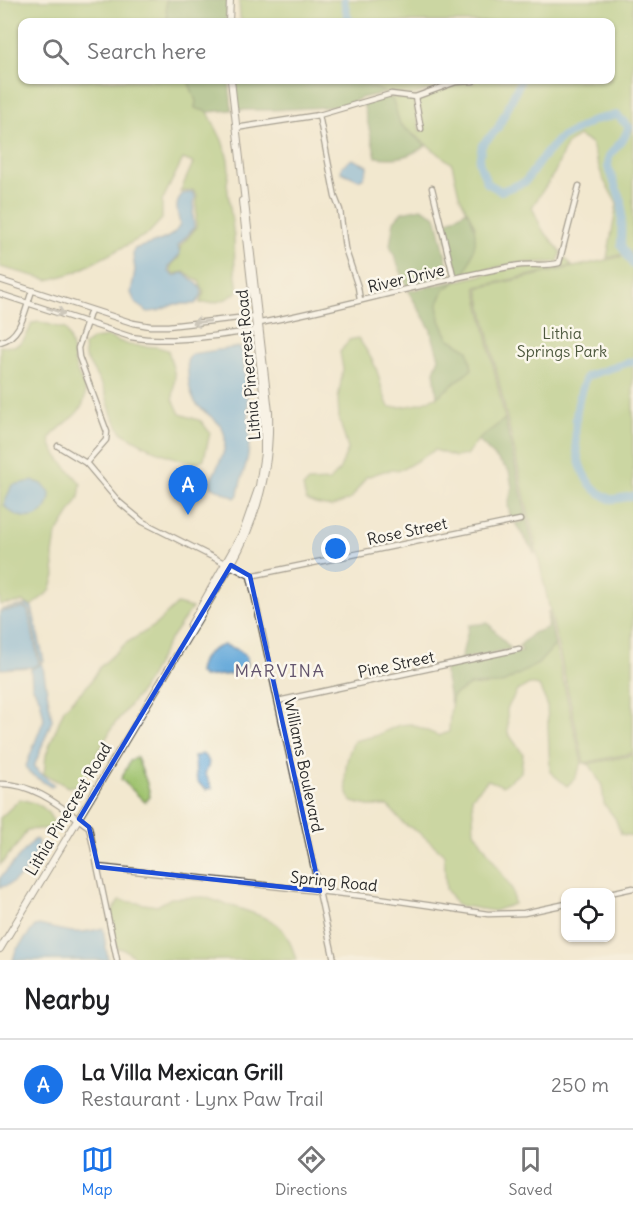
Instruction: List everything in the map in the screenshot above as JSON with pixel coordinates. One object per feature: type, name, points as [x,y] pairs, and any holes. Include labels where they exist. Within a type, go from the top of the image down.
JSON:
[{"type":"main road","points":[[229,18],[230,0]]},
{"type":"main road","name":"Lithia Pinecrest Road","points":[[0,949],[229,564],[253,519],[262,491],[267,461],[269,412],[231,84]]},
{"type":"street","points":[[236,128],[319,115],[391,94],[415,97],[451,84]]},
{"type":"street","points":[[415,97],[421,129]]},
{"type":"street","points":[[319,115],[335,196],[340,210],[345,248],[360,300]]},
{"type":"street","name":"River Drive","points":[[258,323],[322,311],[383,293],[516,265],[559,263],[579,186]]},
{"type":"street","points":[[432,188],[454,279]]},
{"type":"street","points":[[0,280],[133,323],[150,326],[258,323]]},
{"type":"street","points":[[0,342],[9,340],[18,330],[32,291]]},
{"type":"street","points":[[0,294],[131,337],[149,340],[170,340],[258,323]]},
{"type":"street","points":[[86,464],[106,440],[107,432],[79,357],[78,348],[91,310]]},
{"type":"street","points":[[58,446],[86,464],[119,502],[143,522],[250,576]]},
{"type":"street","name":"Rose Street","points":[[250,576],[520,520]]},
{"type":"street","name":"Williams Boulevard","points":[[250,576],[334,960]]},
{"type":"street","name":"Pine Street","points":[[279,701],[519,650]]},
{"type":"street","points":[[0,784],[12,783],[30,789],[89,827],[117,960]]},
{"type":"street","name":"Spring Road","points":[[98,867],[320,891],[488,914],[524,913],[561,905]]},
{"type":"street","points":[[615,892],[633,888]]},
{"type":"highlighted area","points":[[231,565],[250,576],[320,891],[98,867],[89,827],[79,819]]},
{"type":"green space","points":[[0,0],[166,0],[167,18],[18,18],[18,84],[190,84],[196,101],[195,108],[208,112],[222,140],[228,159],[227,184],[238,290],[230,297],[220,301],[200,303],[204,292],[199,281],[184,272],[174,274],[171,271],[171,266],[179,257],[180,247],[196,228],[197,195],[193,190],[180,192],[193,163],[183,159],[162,201],[162,219],[148,234],[76,272],[49,280],[0,267]]},
{"type":"green space","points":[[166,0],[228,0],[226,18],[167,18]]},
{"type":"green space","points":[[239,0],[633,0],[633,252],[607,258],[617,204],[603,179],[591,143],[578,136],[566,145],[555,172],[532,207],[542,229],[561,252],[558,262],[516,263],[464,275],[475,226],[459,195],[452,164],[400,124],[393,101],[388,97],[413,99],[420,131],[424,130],[417,98],[457,84],[615,84],[615,18],[240,18]]},
{"type":"green space","points":[[190,84],[229,84],[232,110],[208,112],[195,108],[196,101]]},
{"type":"green space","points":[[234,84],[363,84],[385,93],[361,98],[345,106],[237,110]]},
{"type":"green space","points":[[363,84],[445,84],[414,95],[385,93]]},
{"type":"green space","points":[[388,97],[393,101],[400,124],[426,146],[402,157],[376,157],[363,103]]},
{"type":"green space","points":[[421,208],[436,216],[451,278],[407,287],[390,245],[394,221],[402,212]]},
{"type":"green space","points":[[467,210],[474,227],[475,242],[465,274],[456,277],[442,219],[447,222]]},
{"type":"green space","name":"Lithia Springs Park","points":[[633,254],[633,753],[584,763],[478,288]]},
{"type":"green space","points":[[564,257],[572,266],[476,287],[505,419],[478,440],[466,455],[455,457],[435,450],[403,469],[384,471],[366,477],[351,499],[331,507],[306,500],[303,487],[308,482],[329,481],[339,471],[348,449],[339,419],[338,399],[343,369],[340,352],[349,340],[358,338],[369,354],[389,407],[425,402],[444,392],[472,369],[468,350],[448,338],[440,320],[438,304],[444,289],[457,281],[516,267],[561,266]]},
{"type":"green space","points":[[457,281],[444,289],[438,304],[440,320],[448,338],[468,350],[472,369],[437,397],[434,371],[439,358],[430,328],[408,291]]},
{"type":"green space","points":[[40,322],[65,329],[85,391],[85,399],[78,412],[50,438],[58,456],[81,484],[79,498],[56,535],[53,555],[55,576],[50,591],[31,606],[24,602],[0,605],[0,346],[17,345],[27,335],[32,323]]},
{"type":"green space","points":[[108,337],[129,345],[168,350],[175,375],[173,399],[180,414],[201,421],[210,433],[204,459],[195,463],[178,459],[153,450],[122,433],[112,415],[104,389],[85,357],[84,345],[93,339]]},
{"type":"green space","points":[[505,419],[535,554],[515,523],[523,522],[522,518],[511,519],[508,506],[512,487],[509,471],[478,440]]},
{"type":"green space","points":[[177,604],[192,608],[170,639],[142,690],[113,726],[81,784],[68,787],[44,774],[46,755],[64,709],[90,683],[100,667],[126,643],[153,627]]},
{"type":"green space","points":[[548,611],[555,645],[538,664],[501,684],[470,685],[453,695],[451,704],[444,668],[522,651],[521,647],[517,648],[533,633],[547,628]]},
{"type":"green space","points":[[488,623],[511,649],[444,663],[461,659],[469,625]]},
{"type":"green space","points":[[555,645],[582,763],[575,778],[567,786],[550,772],[547,704],[539,686],[529,684],[517,691],[507,709],[508,733],[523,754],[521,772],[503,786],[488,780],[472,797],[474,831],[512,889],[514,904],[494,911],[457,905],[446,889],[444,854],[420,833],[404,824],[388,806],[368,806],[352,802],[345,780],[351,748],[354,741],[375,736],[399,725],[411,724],[439,736],[449,732],[453,695],[470,685],[484,686],[538,664]]},
{"type":"green space","points":[[633,755],[633,836],[621,834],[615,818],[604,804],[602,786],[590,765],[587,764]]},
{"type":"green space","points":[[137,757],[150,797],[145,802],[121,779],[130,761]]},
{"type":"green space","points":[[20,799],[43,807],[56,828],[27,830],[0,865],[0,818]]},
{"type":"green space","points":[[204,897],[274,922],[288,938],[296,960],[138,960],[124,949],[117,948],[110,915],[119,900],[157,906],[171,898]]},
{"type":"water","points":[[352,159],[368,166],[364,177],[359,180],[341,172],[342,166]]},
{"type":"water","points":[[193,192],[195,196],[194,228],[178,246],[180,254],[169,266],[169,272],[174,276],[183,273],[200,286],[202,294],[195,304],[175,304],[158,311],[148,312],[136,304],[131,293],[135,270],[134,249],[167,238],[177,230],[180,224],[177,208],[179,198],[182,194]]},
{"type":"water","points":[[241,348],[243,355],[249,411],[249,452],[238,495],[235,498],[211,486],[210,482],[223,452],[224,435],[219,424],[199,407],[193,398],[187,360],[192,354]]},
{"type":"water","points":[[34,481],[42,484],[50,493],[49,503],[39,515],[25,517],[17,515],[4,505],[12,485]]},
{"type":"water","points":[[26,605],[32,607],[44,661],[42,662],[52,720],[34,767],[54,785],[51,787],[29,773],[26,766],[44,719],[40,699],[32,686],[31,669],[41,664],[30,610],[24,606],[0,610]]},
{"type":"water","points":[[24,608],[28,611],[39,664],[33,667],[0,669],[0,612]]},
{"type":"water","points":[[224,645],[236,649],[247,657],[246,666],[232,674],[203,677],[199,673],[204,659],[214,649]]},
{"type":"water","points":[[202,754],[208,761],[209,765],[205,773],[212,788],[207,789],[202,786],[197,779],[194,757]]},
{"type":"water","points":[[35,839],[38,841],[37,848],[26,870],[14,882],[0,887],[0,878]]},
{"type":"water","points":[[35,926],[78,932],[103,928],[108,960],[13,960],[16,950]]},
{"type":"waterway","points":[[344,0],[348,18]]},
{"type":"waterway","points":[[519,84],[498,128],[482,145],[479,162],[487,183],[501,191],[525,182],[559,139],[594,120],[617,115],[629,127],[624,138],[609,156],[608,167],[622,203],[621,245],[633,265]]},
{"type":"waterway","points":[[633,361],[587,376],[578,405],[576,421],[578,456],[590,484],[609,499],[633,496]]},
{"type":"place","name":"La Villa Mexican Grill","points":[[188,515]]},
{"type":"district","name":"MARVINA","points":[[280,670]]}]
